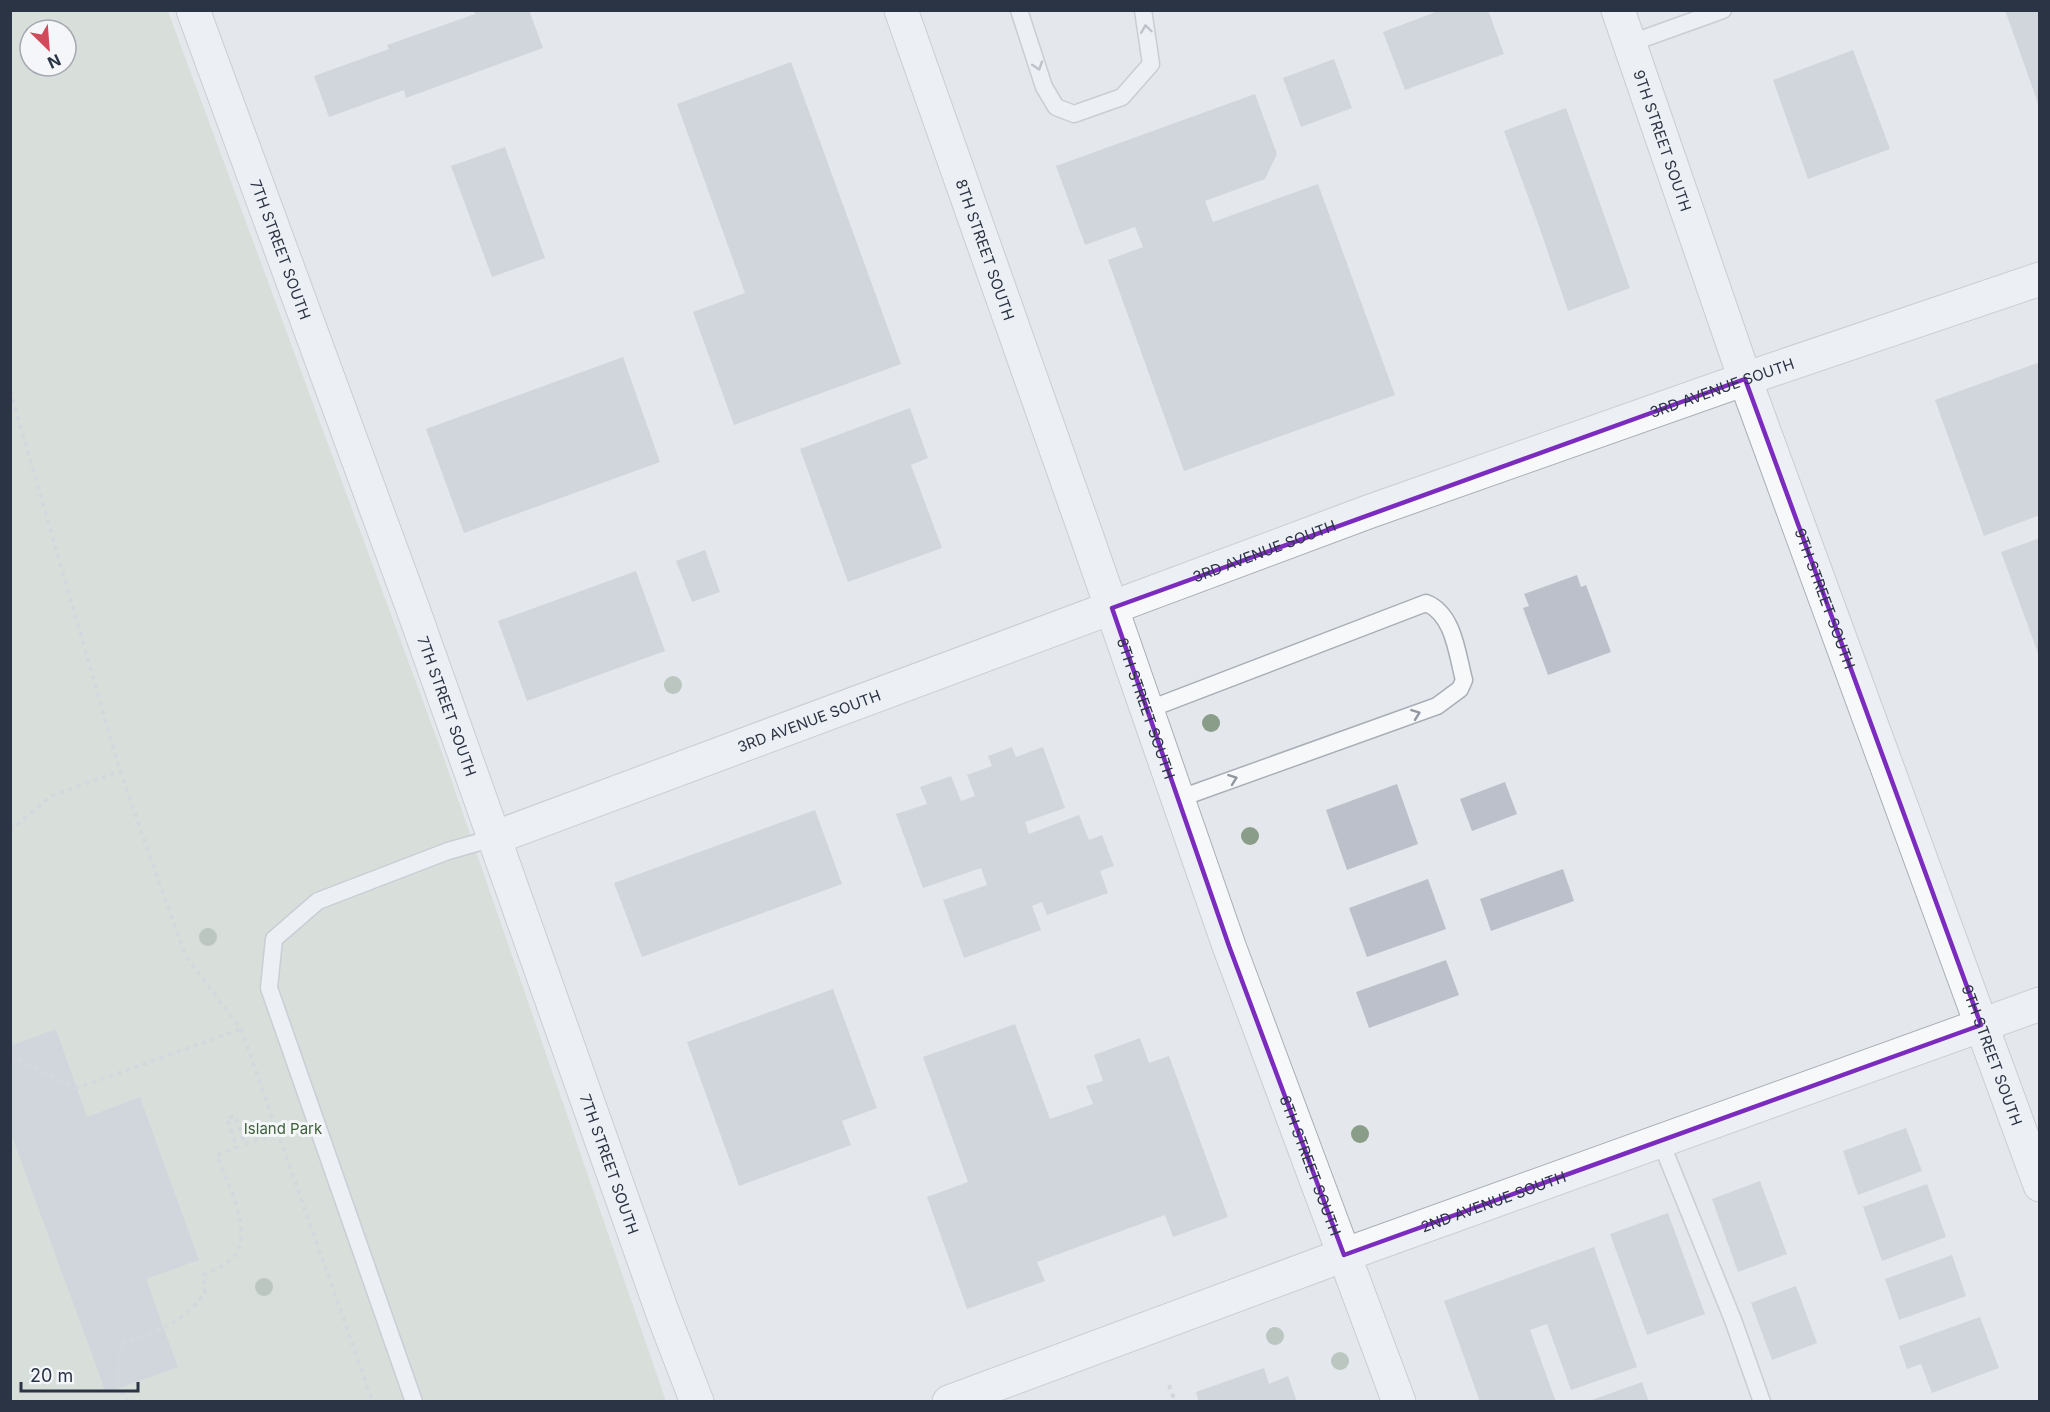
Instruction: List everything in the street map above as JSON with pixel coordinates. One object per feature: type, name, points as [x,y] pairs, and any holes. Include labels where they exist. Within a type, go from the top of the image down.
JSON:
[{"type":"street","name":"7TH STREET SOUTH","points":[[193,10],[358,460],[663,1314],[698,1401]]},
{"type":"street","name":"8TH STREET SOUTH","points":[[901,10],[1229,946],[1399,1401]]},
{"type":"street","name":"9TH STREET SOUTH","points":[[1618,10],[1745,379],[2040,1185]]},
{"type":"street","name":"3RD AVENUE SOUTH","points":[[494,838],[1368,512],[1745,379],[2040,279]]},
{"type":"street","name":"2ND AVENUE SOUTH","points":[[950,1401],[1344,1254],[2040,1004]]},
{"type":"lane","points":[[1019,10],[1044,87],[1056,107],[1074,114],[1122,97],[1151,64],[1143,10]]},
{"type":"lane","points":[[1631,44],[1723,10]]},
{"type":"lane","points":[[1147,710],[1426,603],[1437,607],[1449,624],[1464,680],[1460,688],[1437,706],[1178,799]]},
{"type":"lane","points":[[414,1401],[269,988],[274,939],[318,901],[448,851],[494,838]]},
{"type":"lane","points":[[1660,1140],[1733,1320],[1762,1401]]},
{"type":"path","points":[[10,390],[120,771],[186,955],[242,1029],[373,1401]]},
{"type":"path","points":[[10,831],[51,796],[120,771]]},
{"type":"path","points":[[10,1056],[77,1088],[242,1029]]},
{"type":"path","points":[[129,1401],[118,1388],[121,1344],[181,1319],[205,1293],[203,1275],[219,1268],[237,1251],[241,1237],[241,1219],[217,1155],[237,1147],[227,1118],[235,1116],[245,1144],[278,1133]]},
{"type":"path","points":[[1169,1385],[1175,1401]]},
{"type":"highlighted area","points":[[1745,379],[1981,1025],[1344,1255],[1229,946],[1112,608]]},
{"type":"green space","name":"Island Park","points":[[11,11],[168,11],[440,747],[666,1401],[11,1401]]},
{"type":"building","points":[[473,10],[529,10],[543,48],[406,98],[404,90],[329,117],[314,76],[389,49],[387,45],[475,14]]},
{"type":"building","points":[[1441,10],[1488,10],[1504,54],[1405,90],[1383,32]]},
{"type":"building","points":[[2005,10],[2040,10],[2040,106],[2039,106]]},
{"type":"building","points":[[1853,50],[1890,149],[1808,179],[1773,80]]},
{"type":"building","points":[[1334,59],[1352,108],[1301,127],[1283,78]]},
{"type":"building","points":[[791,62],[901,364],[734,425],[693,312],[745,293],[677,104]]},
{"type":"building","points":[[1255,94],[1277,154],[1265,179],[1205,201],[1213,222],[1318,184],[1395,395],[1184,471],[1108,260],[1143,247],[1135,227],[1085,245],[1056,166]]},
{"type":"building","points":[[1566,108],[1630,288],[1568,311],[1504,131]]},
{"type":"building","points":[[505,147],[545,258],[492,277],[451,166]]},
{"type":"building","points":[[623,357],[660,462],[464,533],[426,429]]},
{"type":"building","points":[[2040,362],[2040,515],[1984,536],[1935,400]]},
{"type":"building","points":[[910,408],[928,458],[911,465],[942,548],[848,582],[800,449]]},
{"type":"building","points":[[2040,538],[2040,656],[2039,656],[2001,552]]},
{"type":"building","points":[[705,550],[720,592],[692,602],[676,561]]},
{"type":"building","points":[[636,571],[665,651],[527,701],[498,621]]},
{"type":"building","points":[[1577,575],[1581,587],[1586,585],[1611,652],[1548,675],[1523,608],[1529,606],[1524,594]]},
{"type":"building","points":[[1012,747],[1016,757],[1043,747],[1065,808],[1025,822],[1029,834],[1079,815],[1089,840],[1102,835],[1114,866],[1100,871],[1108,893],[1047,915],[1042,902],[1032,906],[1041,930],[964,958],[943,900],[987,885],[981,868],[923,888],[896,814],[927,804],[920,787],[951,776],[961,801],[975,796],[967,775],[992,766],[988,756]]},
{"type":"building","points":[[1505,782],[1517,814],[1472,831],[1460,799]]},
{"type":"building","points":[[1397,784],[1418,844],[1347,870],[1326,810]]},
{"type":"building","points":[[815,810],[842,884],[642,957],[614,883]]},
{"type":"building","points":[[1563,869],[1574,901],[1491,931],[1480,899]]},
{"type":"building","points":[[1428,879],[1446,929],[1367,957],[1349,908]]},
{"type":"building","points":[[1446,960],[1459,995],[1369,1028],[1356,992]]},
{"type":"building","points":[[833,989],[877,1108],[842,1121],[851,1145],[739,1186],[687,1042]]},
{"type":"building","points":[[1015,1024],[1050,1119],[1093,1104],[1086,1086],[1103,1081],[1094,1055],[1140,1038],[1149,1063],[1169,1056],[1228,1217],[1173,1237],[1165,1215],[1037,1262],[1045,1281],[967,1309],[927,1197],[968,1182],[923,1057]]},
{"type":"building","points":[[56,1029],[87,1117],[140,1097],[199,1260],[146,1279],[178,1367],[106,1393],[10,1131],[10,1046]]},
{"type":"building","points":[[1906,1128],[1922,1171],[1858,1195],[1843,1151]]},
{"type":"building","points":[[1760,1181],[1787,1254],[1738,1272],[1712,1199]]},
{"type":"building","points":[[1927,1184],[1946,1237],[1882,1261],[1863,1207]]},
{"type":"building","points":[[1668,1213],[1705,1314],[1647,1335],[1610,1234]]},
{"type":"building","points":[[1594,1247],[1637,1367],[1571,1390],[1547,1324],[1530,1330],[1556,1402],[1480,1402],[1444,1301]]},
{"type":"building","points":[[1952,1255],[1966,1296],[1899,1320],[1885,1279]]},
{"type":"building","points":[[1796,1286],[1817,1343],[1772,1360],[1751,1303]]},
{"type":"building","points":[[1980,1317],[1999,1368],[1932,1393],[1921,1364],[1907,1369],[1899,1346]]},
{"type":"building","points":[[1264,1368],[1269,1384],[1288,1376],[1297,1402],[1199,1402],[1196,1392]]},
{"type":"building","points":[[1642,1382],[1649,1402],[1589,1402],[1589,1401]]}]
